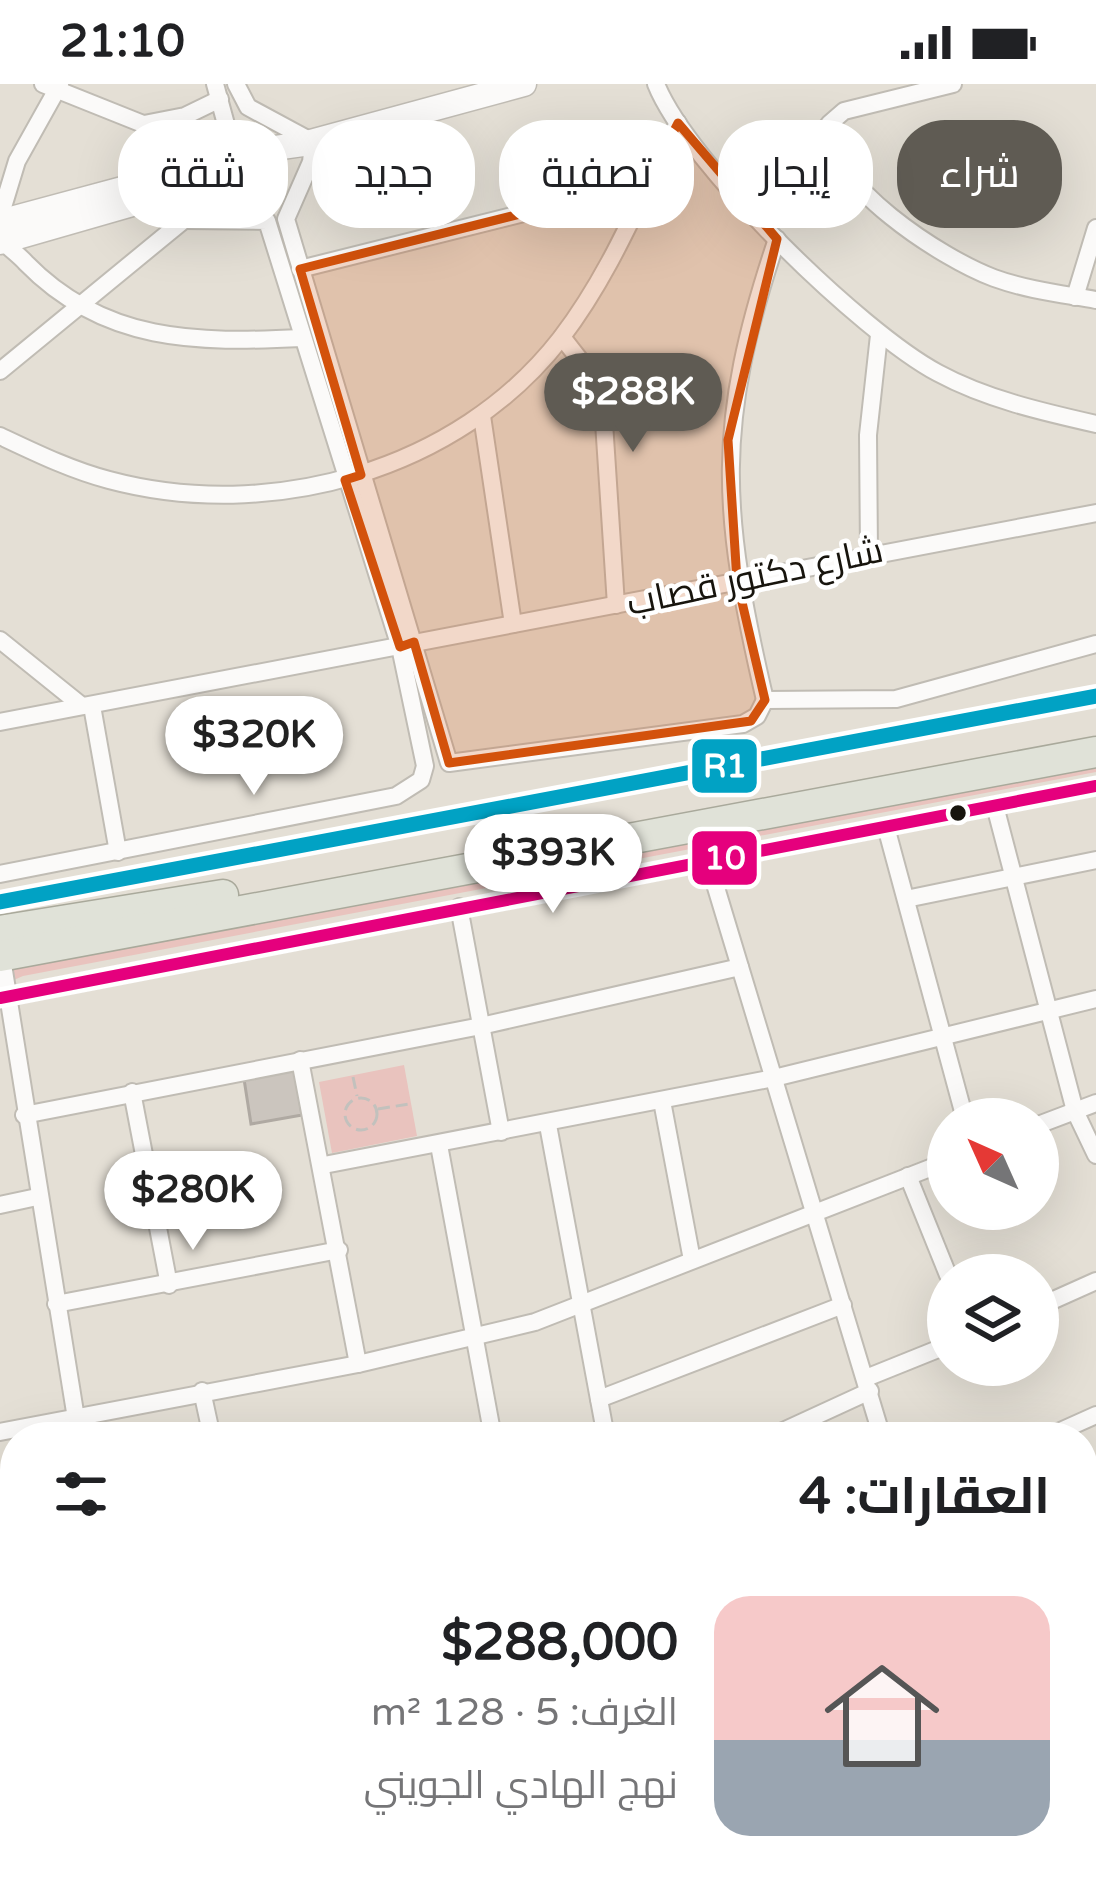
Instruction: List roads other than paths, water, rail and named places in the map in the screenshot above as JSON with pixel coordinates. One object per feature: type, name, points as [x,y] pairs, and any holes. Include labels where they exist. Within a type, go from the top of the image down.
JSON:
[{"type":"highway","points":[[0,932],[513,844],[1096,732]]},
{"type":"highway","points":[[0,954],[1096,752]]},
{"type":"street","points":[[236,84],[248,107],[308,143]]},
{"type":"street","points":[[288,149],[524,84]]},
{"type":"street","points":[[656,84],[676,120]]},
{"type":"street","points":[[834,120],[844,111],[953,84]]},
{"type":"street","points":[[7,230],[17,161],[53,85],[134,120]]},
{"type":"street","points":[[164,120],[185,116],[217,92]]},
{"type":"street","points":[[694,142],[718,171]]},
{"type":"street","points":[[308,143],[311,162],[286,213],[353,478]]},
{"type":"street","points":[[7,230],[118,192]]},
{"type":"street","points":[[873,200],[950,255],[992,277],[1096,300]]},
{"type":"street","points":[[7,230],[118,205]]},
{"type":"street","points":[[300,269],[499,219]]},
{"type":"street","points":[[0,371],[174,228]]},
{"type":"street","points":[[269,228],[302,338],[449,763],[743,724],[757,716],[765,700],[737,580],[728,489],[732,408],[753,311],[777,239]]},
{"type":"street","points":[[0,436],[70,468],[154,490],[248,494],[353,478],[482,416],[526,378],[562,337],[610,265],[627,228]]},
{"type":"street","points":[[767,228],[879,334],[916,361],[972,389],[1096,424]]},
{"type":"street","points":[[1076,297],[1096,228]]},
{"type":"street","points":[[7,230],[77,306],[122,328],[180,340],[302,338]]},
{"type":"street","points":[[869,553],[868,435],[879,334]]},
{"type":"street","points":[[562,337],[590,373],[603,407],[616,605]]},
{"type":"street","points":[[482,416],[513,625]]},
{"type":"street","name":"شارع دكتور قصاب","points":[[0,722],[1096,513]]},
{"type":"street","points":[[0,640],[87,706],[118,852]]},
{"type":"street","points":[[0,874],[408,790],[421,780],[426,750],[407,644]]},
{"type":"street","points":[[765,700],[896,699],[1096,644]]},
{"type":"street","points":[[3,998],[1093,787],[1096,809]]},
{"type":"street","points":[[994,806],[1075,1111],[1096,1155]]},
{"type":"street","points":[[886,826],[960,1098]]},
{"type":"street","points":[[906,899],[1096,860]]},
{"type":"street","points":[[708,861],[878,1422]]},
{"type":"street","points":[[459,907],[501,1132]]},
{"type":"street","points":[[0,954],[3,998],[76,1422]]},
{"type":"street","points":[[24,1114],[481,1026],[740,967]]},
{"type":"street","points":[[324,1165],[774,1078],[1096,999]]},
{"type":"street","points":[[300,1060],[324,1165],[358,1364]]},
{"type":"street","points":[[132,1092],[169,1285]]},
{"type":"street","points":[[662,1101],[692,1260]]},
{"type":"street","points":[[1059,1117],[1096,1103]]},
{"type":"street","points":[[548,1125],[603,1422]]},
{"type":"street","points":[[440,1144],[490,1422]]},
{"type":"street","points":[[50,1422],[474,1338],[582,1306],[814,1209],[927,1169]]},
{"type":"street","points":[[908,1176],[940,1254]]},
{"type":"street","points":[[150,1194],[238,1179]]},
{"type":"street","points":[[0,1205],[38,1197]]},
{"type":"street","points":[[56,1304],[339,1250]]},
{"type":"street","points":[[1059,1298],[1096,1281]]},
{"type":"street","points":[[599,1399],[844,1305]]},
{"type":"street","points":[[798,1422],[927,1355]]},
{"type":"street","points":[[202,1391],[209,1422]]}]
